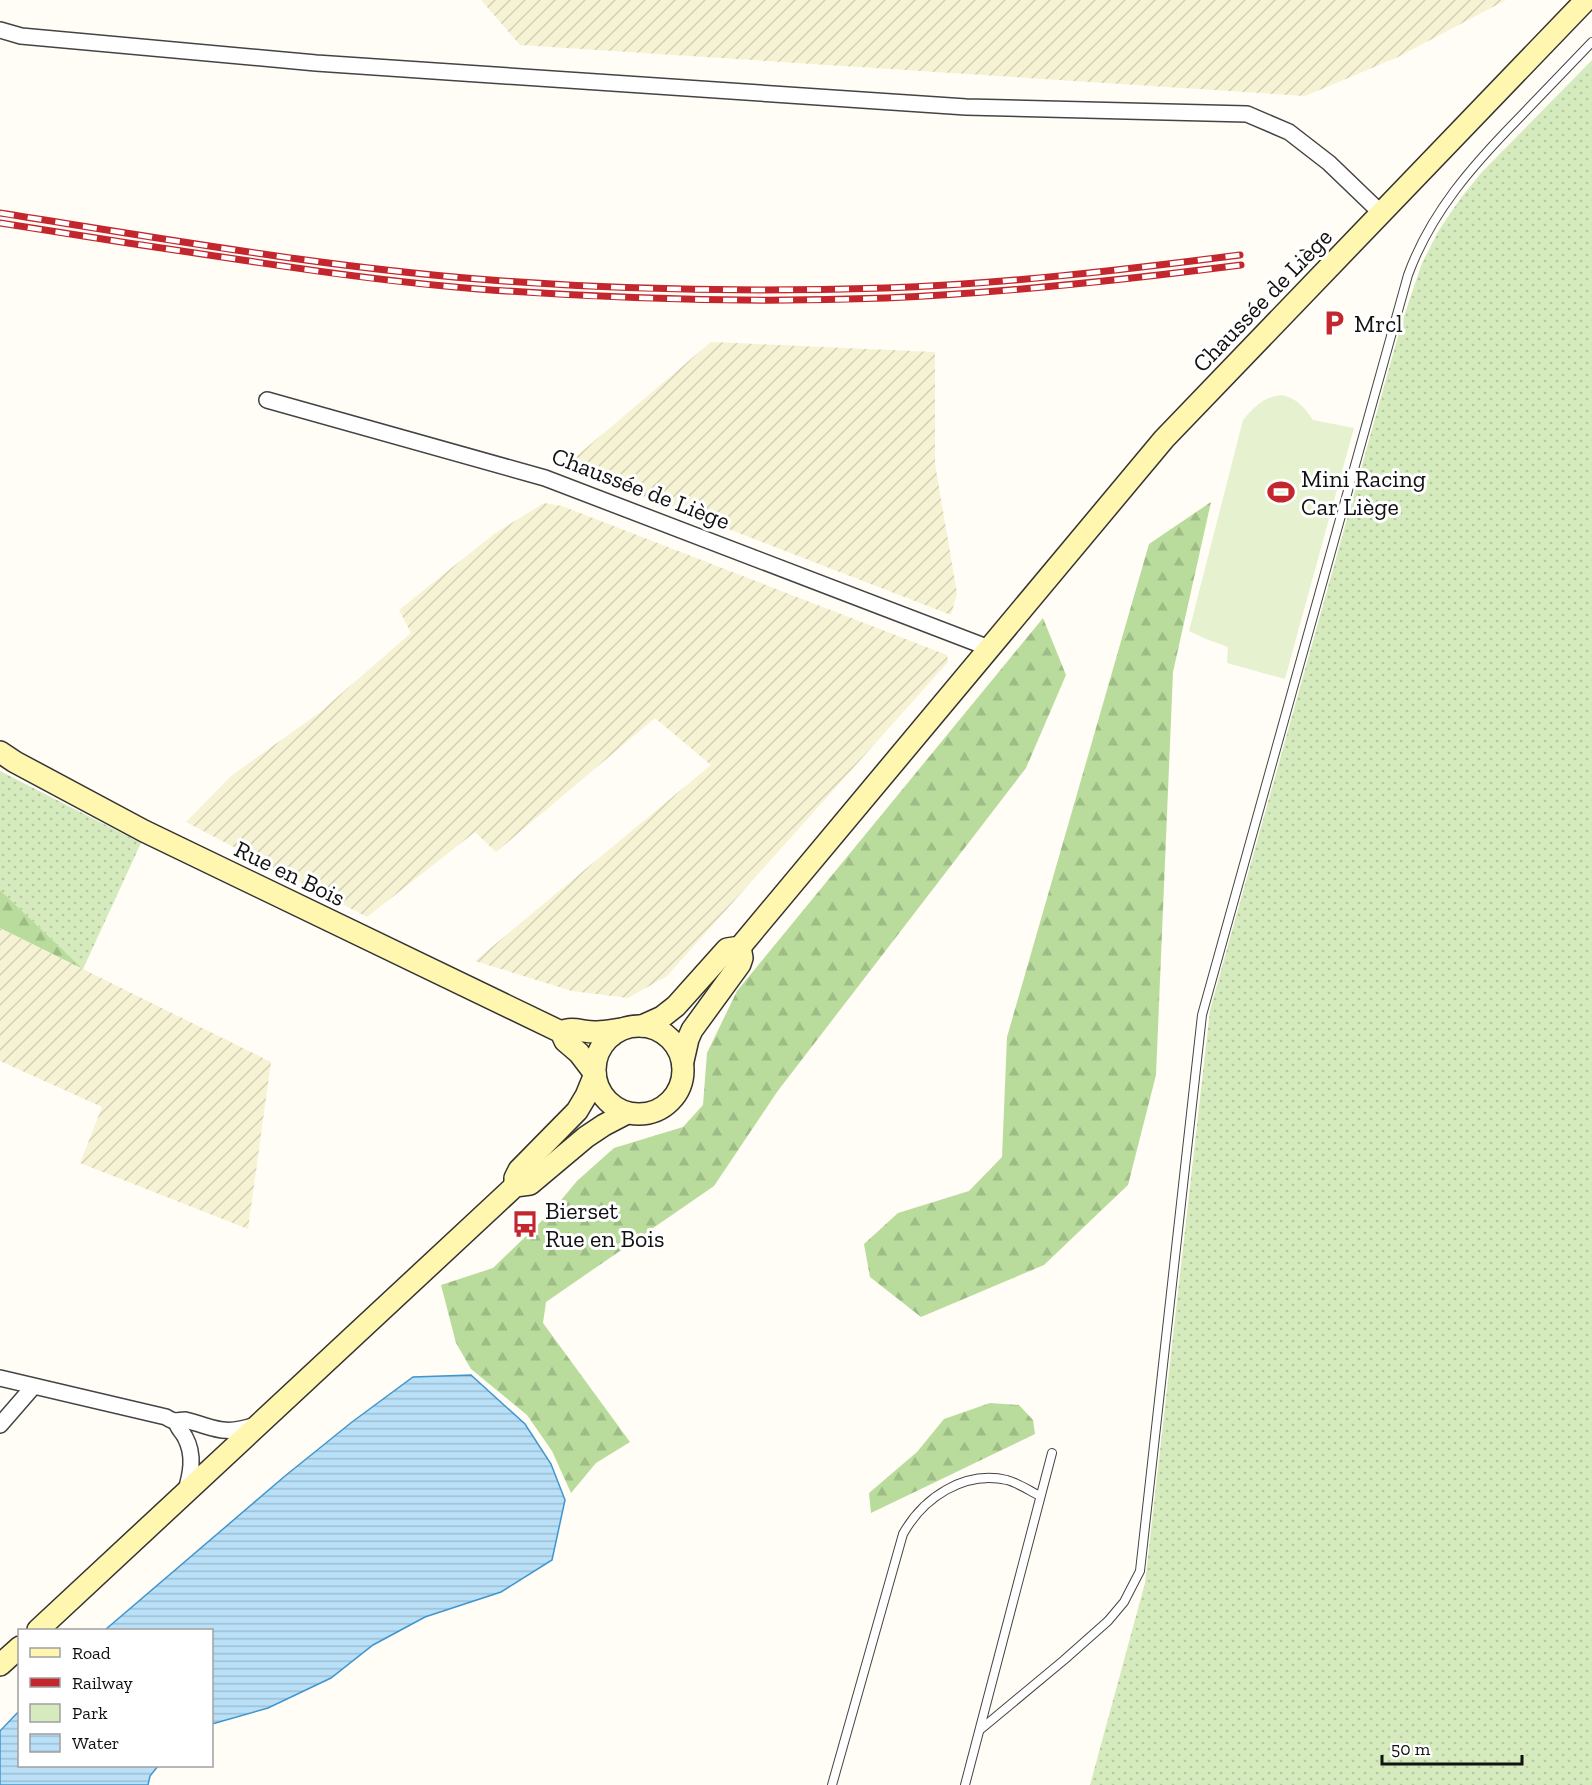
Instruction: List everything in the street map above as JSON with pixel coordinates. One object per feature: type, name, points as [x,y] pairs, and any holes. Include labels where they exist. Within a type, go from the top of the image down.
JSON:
[{"type":"main road","name":"Chaussée de Liège","points":[[632,1028],[662,1017],[676,1006],[727,950],[740,947],[1164,439],[1586,0]]},
{"type":"main road","name":"Rue en Bois","points":[[0,752],[144,831],[561,1032],[565,1041],[579,1053],[595,1074]]},
{"type":"main road","name":"Chaussée de Liège","points":[[683,1061],[692,1030],[740,964],[742,958],[740,947]]},
{"type":"main road","name":"Rue en Bois","points":[[561,1032],[572,1029],[598,1032],[632,1028]]},
{"type":"main road","points":[[632,1028],[653,1028],[667,1035],[677,1047],[683,1061],[684,1076],[679,1091],[670,1103],[657,1112],[642,1115],[627,1113],[615,1108],[605,1099],[598,1087],[595,1074],[600,1049],[610,1037],[632,1028]]},
{"type":"main road","points":[[515,1186],[515,1178],[519,1170],[577,1111],[595,1074]]},
{"type":"main road","points":[[39,1629],[515,1186],[530,1184],[586,1137],[627,1113]]},
{"type":"main road","points":[[0,1665],[18,1649]]},
{"type":"street","points":[[0,30],[21,36],[387,68],[966,107],[1247,114],[1289,132],[1329,163],[1381,213]]},
{"type":"street","name":"Chaussée de Liège","points":[[267,400],[545,478],[989,648]]},
{"type":"street","points":[[0,1378],[176,1421],[181,1419],[219,1431],[232,1431],[260,1424]]},
{"type":"street","points":[[0,1425],[33,1387]]},
{"type":"street","points":[[176,1421],[176,1425],[185,1436],[191,1454],[190,1475],[185,1493]]},
{"type":"lane","points":[[981,1729],[1108,1621],[1124,1602],[1140,1570],[1202,1015],[1408,274],[1425,234],[1455,189],[1479,159],[1592,42]]},
{"type":"lane","points":[[965,1785],[1052,1453]]},
{"type":"lane","points":[[832,1785],[903,1534],[909,1524],[918,1512],[940,1493],[951,1487],[983,1478],[1009,1481],[1040,1496]]},
{"type":"shaded area","points":[[481,0],[1506,0],[1398,57],[1305,96],[520,45]]},
{"type":"shaded area","points":[[711,342],[935,352],[935,464],[957,593],[951,615],[565,466]]},
{"type":"shaded area","points":[[544,503],[562,506],[947,655],[948,662],[667,976],[628,998],[572,991],[475,961],[711,765],[655,718],[496,852],[475,832],[367,917],[186,822],[231,776],[319,713],[411,633],[399,610],[494,534]]},
{"type":"shaded area","points":[[0,928],[271,1062],[248,1229],[80,1163],[102,1107],[0,1061]]},
{"type":"green space","points":[[1592,60],[1592,1785],[1090,1785],[1145,1583],[1210,1010],[1402,322],[1422,263],[1439,230],[1460,199],[1481,173]]},
{"type":"green space","name":"Mini Racing Car Liège","points":[[1282,395],[1300,404],[1313,420],[1354,428],[1285,679],[1227,663],[1228,647],[1189,631],[1243,420],[1260,403]]},
{"type":"green space","points":[[1211,502],[1173,672],[1156,1075],[1128,1185],[1044,1265],[921,1317],[870,1277],[864,1244],[898,1213],[969,1191],[1002,1157],[1007,1037],[1149,544]]},
{"type":"green space","points":[[1043,618],[1066,675],[1026,768],[777,1092],[714,1186],[546,1302],[543,1323],[630,1442],[596,1463],[571,1493],[552,1451],[527,1415],[471,1369],[456,1343],[441,1285],[493,1268],[552,1211],[577,1181],[614,1148],[683,1127],[703,1105],[707,1053],[737,991]]},
{"type":"green space","points":[[0,771],[141,843],[83,969],[0,890]]},
{"type":"green space","points":[[0,890],[83,969],[0,928]]},
{"type":"green space","points":[[990,1403],[1019,1405],[1033,1420],[1035,1434],[871,1513],[869,1493],[917,1452],[944,1419]]},
{"type":"water","points":[[471,1375],[525,1424],[551,1464],[565,1500],[552,1560],[501,1592],[425,1617],[373,1645],[331,1678],[268,1708],[213,1724],[213,1629],[106,1629],[285,1476],[413,1377]]},
{"type":"water","points":[[18,1712],[18,1767],[157,1767],[150,1776],[148,1785],[0,1785],[0,1731]]},
{"type":"railway","points":[[0,213],[358,267],[529,283],[630,288],[783,290],[929,286],[1062,276],[1240,255]]},
{"type":"railway","points":[[0,223],[330,273],[478,289],[631,298],[784,300],[931,296],[1064,285],[1241,265]]},
{"type":"place","name":"Mrcl","points":[[1334,323]]},
{"type":"place","name":"Mini Racing Car Liège","points":[[1281,492]]},
{"type":"place","name":"Bierset Rue en Bois","points":[[525,1224]]}]
